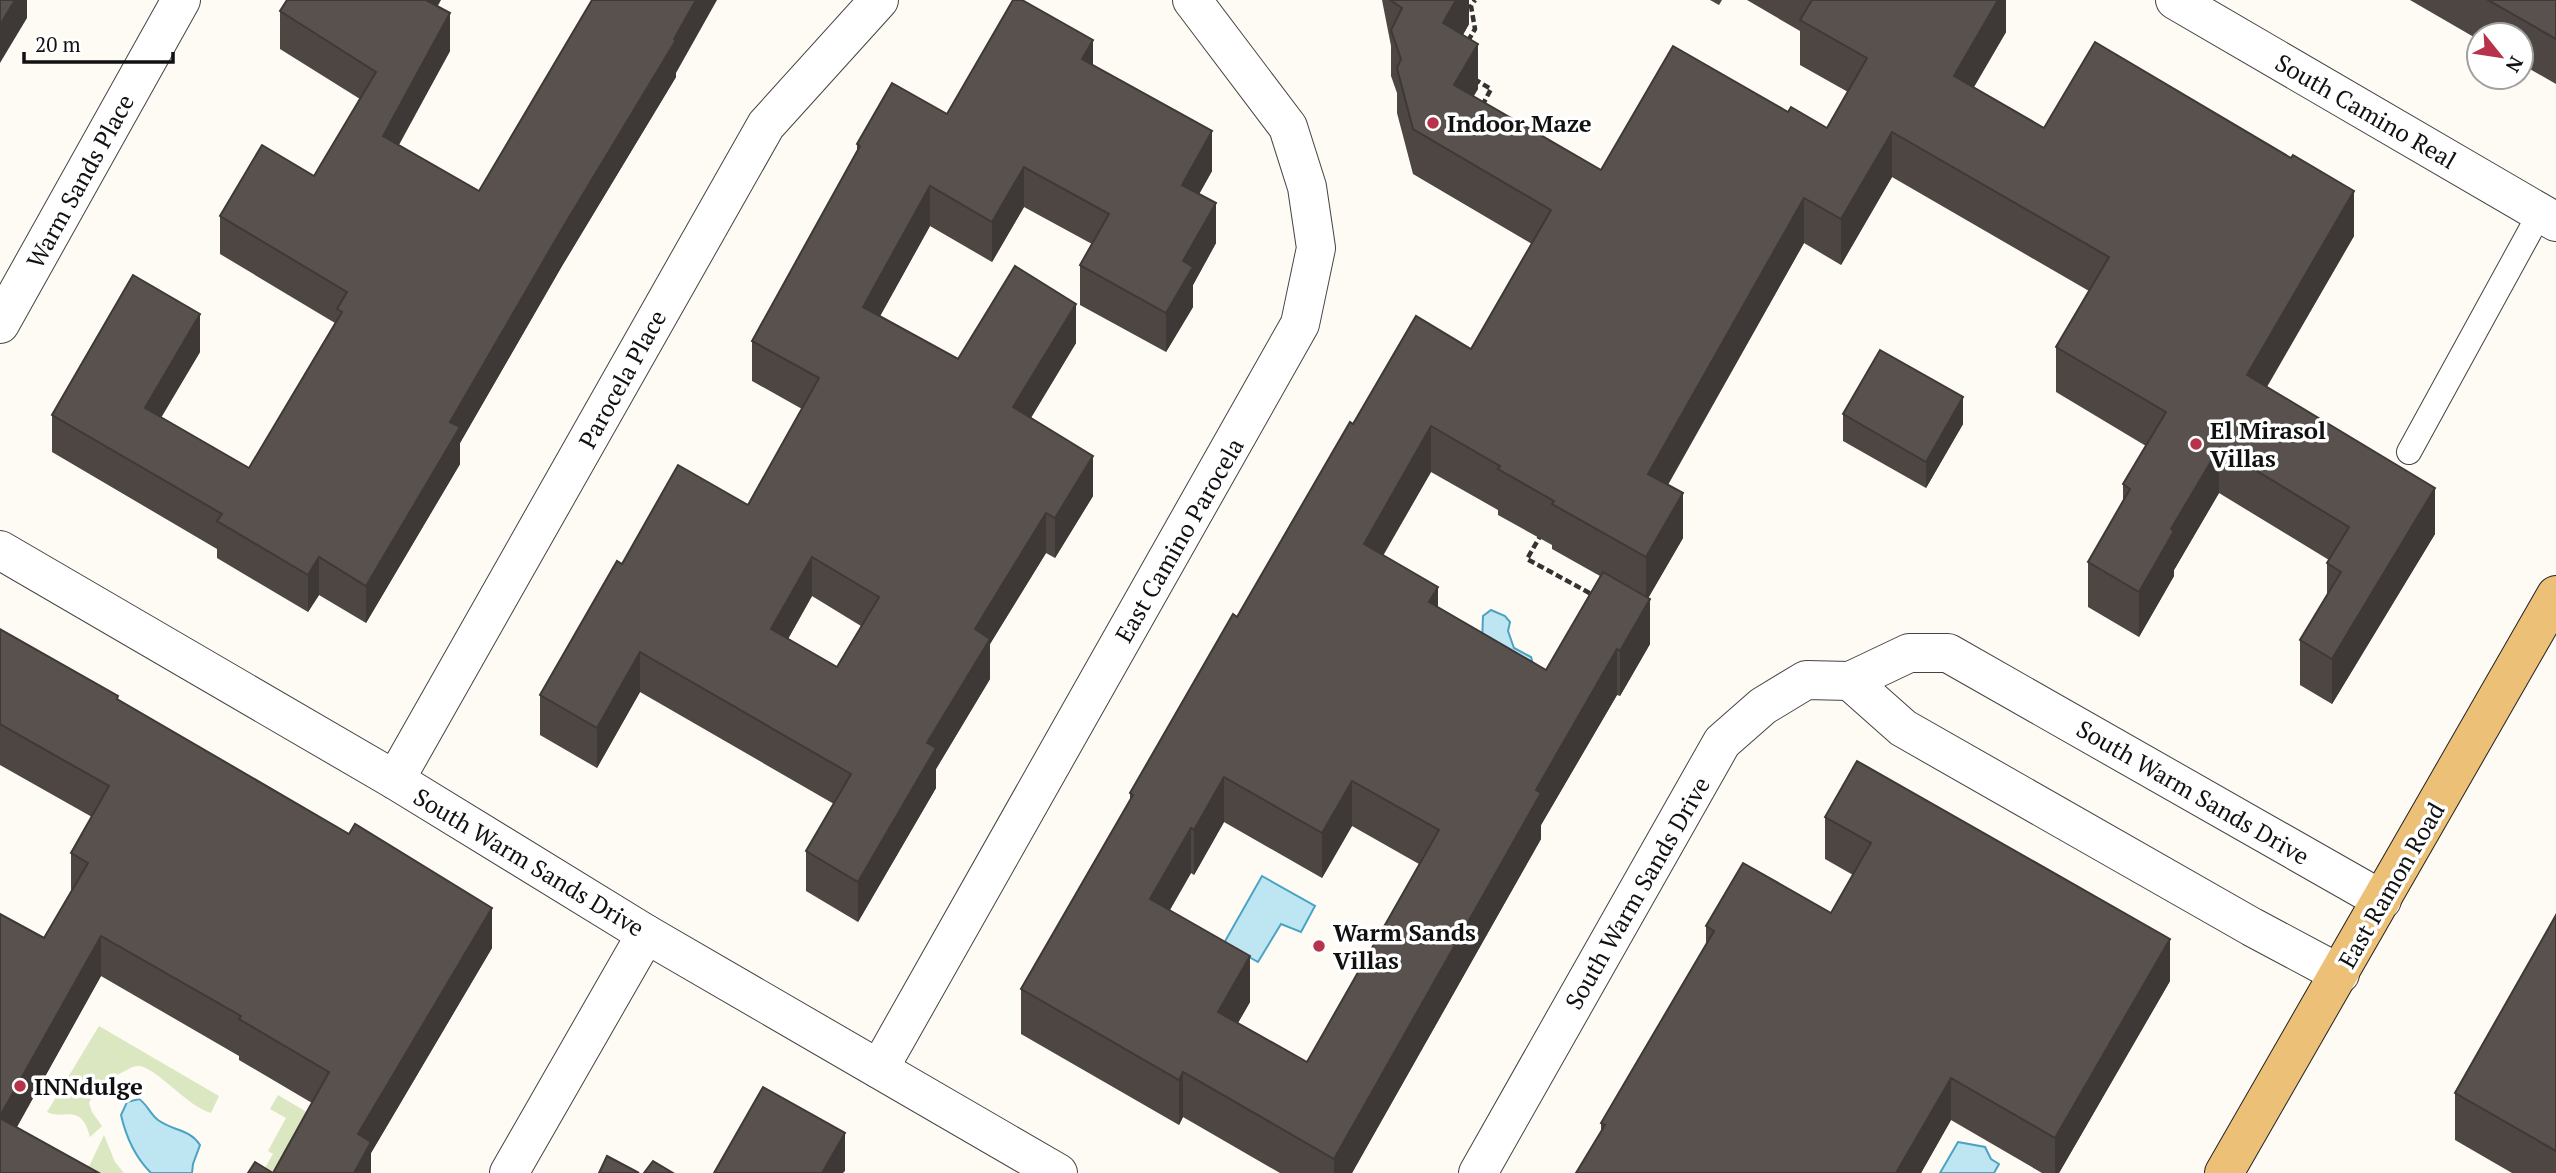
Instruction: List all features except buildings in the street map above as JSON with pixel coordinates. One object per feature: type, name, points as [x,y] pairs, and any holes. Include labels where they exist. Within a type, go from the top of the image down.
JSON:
[{"type":"main road","name":"East Ramon Road","points":[[2224,1173],[2556,595]]},
{"type":"street","name":"Warm Sands Place","points":[[0,324],[181,0]]},
{"type":"street","name":"Parocela Place","points":[[395,780],[766,125],[879,0]]},
{"type":"street","name":"East Camino Parocela","points":[[878,1069],[1300,324],[1316,248],[1307,187],[1288,128],[1192,0]]},
{"type":"street","name":"South Camino Real","points":[[2175,0],[2548,218]]},
{"type":"street","name":"South Warm Sands Drive","points":[[0,550],[395,780],[646,934],[1058,1173]]},
{"type":"street","name":"South Warm Sands Drive","points":[[1478,1173],[1722,743],[1763,706],[1805,680],[1850,681],[1909,653],[1948,653],[2382,900]]},
{"type":"street","points":[[1850,681],[1903,728],[2252,927],[2340,974]]},
{"type":"street","points":[[509,1173],[646,934]]},
{"type":"lane","points":[[2409,452],[2548,218]]},
{"type":"path","points":[[1464,48],[1475,29],[1471,6],[1475,0]]},
{"type":"path","points":[[1472,78],[1491,89],[1475,119]]},
{"type":"path","points":[[1547,526],[1527,559],[1599,598]]},
{"type":"green space","points":[[99,1026],[219,1096],[211,1113],[193,1103],[155,1073],[139,1066],[109,1079],[95,1093],[89,1103],[102,1126],[90,1137],[82,1119],[77,1116],[47,1112]]},
{"type":"green space","points":[[278,1095],[315,1117],[290,1173],[262,1173],[273,1154],[268,1151],[286,1118],[270,1109]]},
{"type":"green space","points":[[104,1135],[115,1162],[124,1173],[86,1173]]},
{"type":"water","points":[[1491,610],[1505,616],[1510,622],[1508,631],[1514,648],[1531,657],[1537,679],[1482,642],[1483,616]]},
{"type":"water","points":[[1262,876],[1315,906],[1301,932],[1281,924],[1258,962],[1224,943]]},
{"type":"water","points":[[139,1099],[158,1120],[186,1133],[200,1145],[192,1173],[151,1173],[140,1160],[128,1139],[121,1115],[127,1102]]},
{"type":"water","points":[[1958,1142],[1985,1147],[1991,1159],[1999,1164],[1994,1173],[1940,1173]]},
{"type":"place","name":"Indoor Maze","points":[[1433,123]]},
{"type":"place","name":"El Mirasol Villas","points":[[2196,444]]},
{"type":"place","name":"Warm Sands Villas","points":[[1319,946]]},
{"type":"place","name":"INNdulge","points":[[20,1086]]}]
